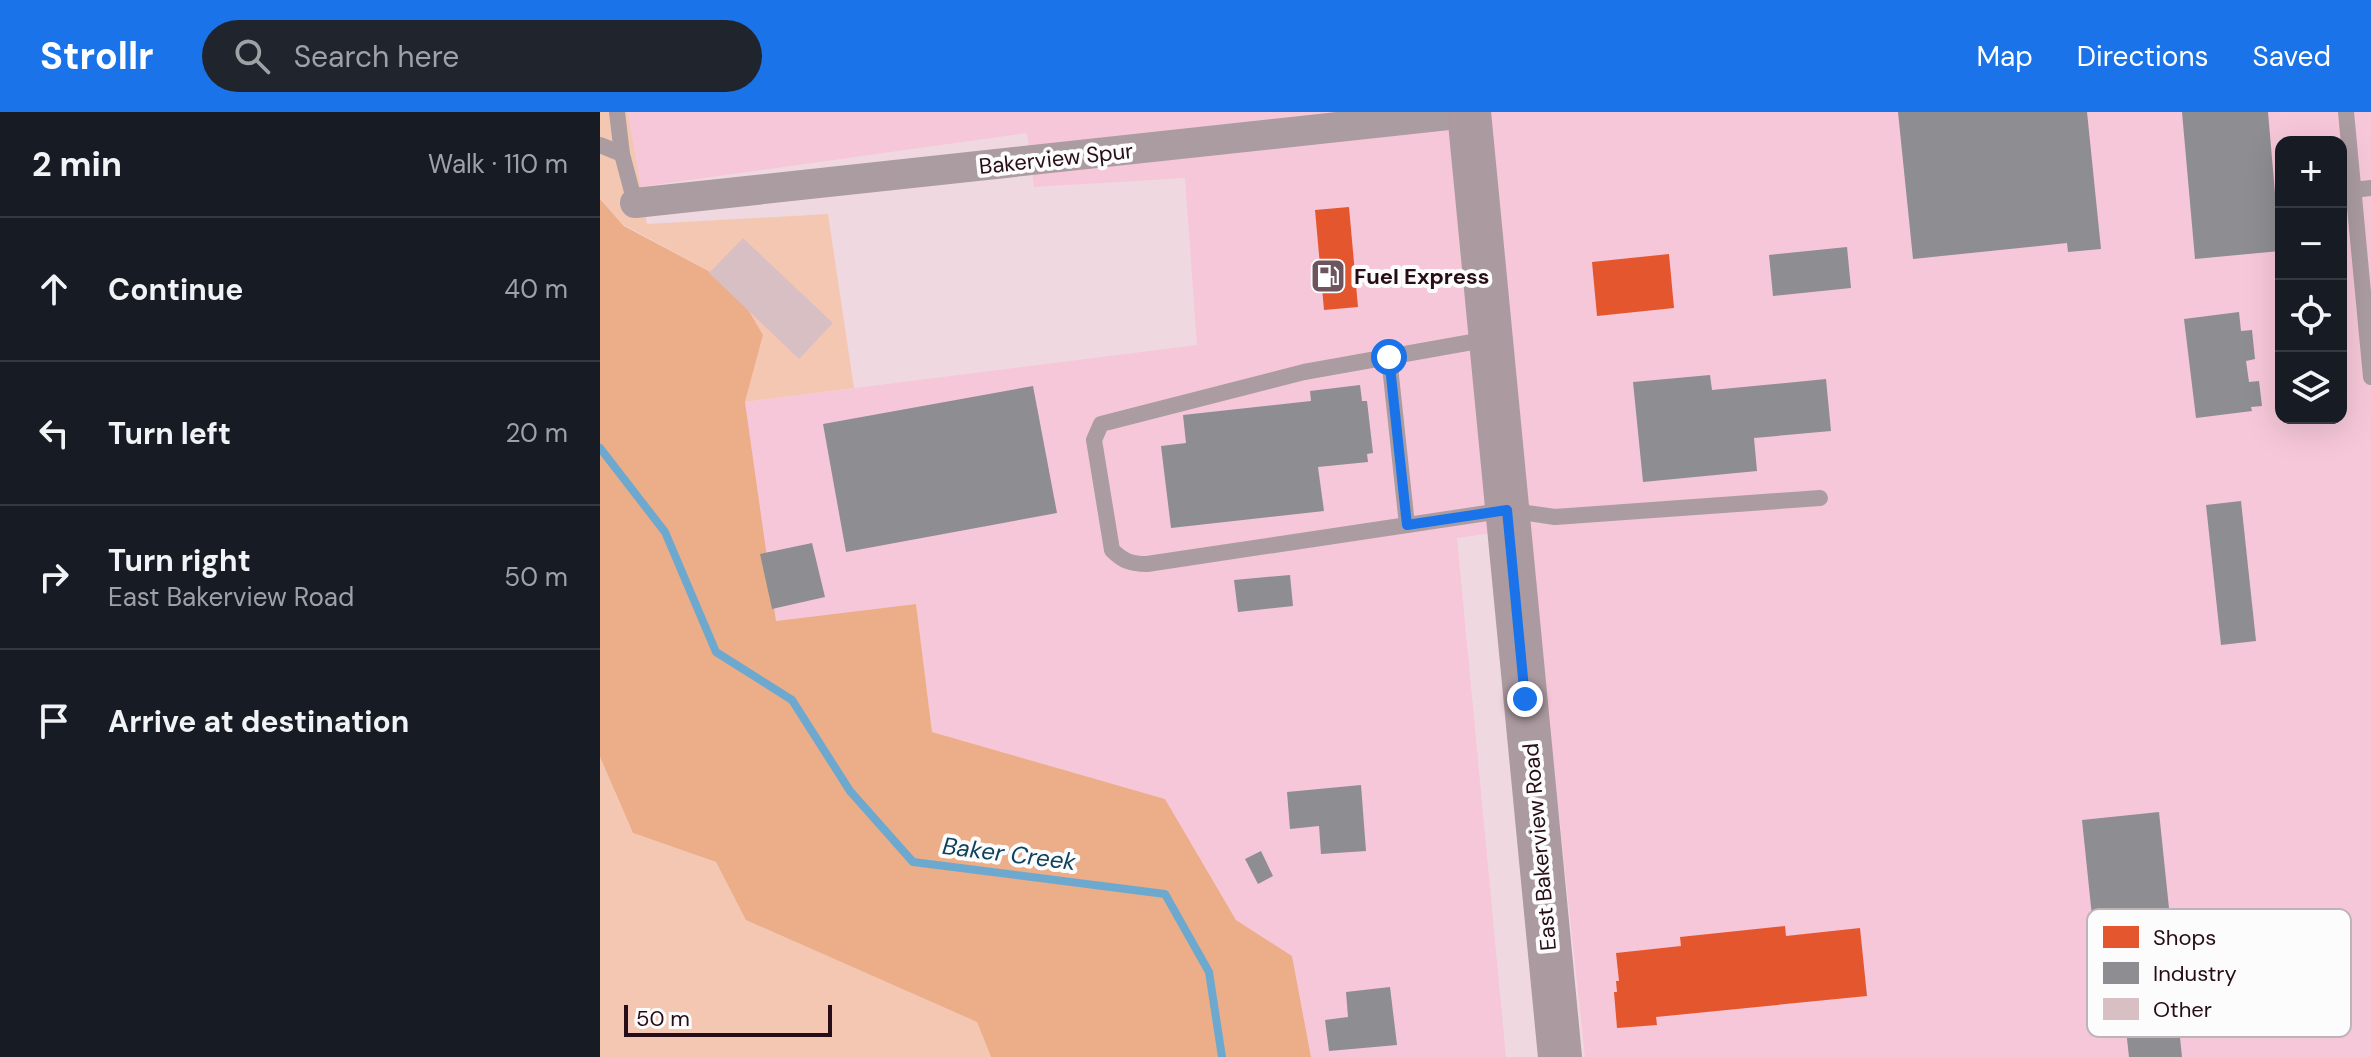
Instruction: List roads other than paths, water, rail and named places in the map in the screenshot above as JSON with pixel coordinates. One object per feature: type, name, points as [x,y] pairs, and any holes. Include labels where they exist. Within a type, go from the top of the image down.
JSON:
[{"type":"main road","name":"East Bakerview Road","points":[[1469,112],[1560,1057]]},
{"type":"street","name":"Bakerview Spur","points":[[635,203],[1476,112]]},
{"type":"lane","points":[[617,112],[622,154],[635,203]]},
{"type":"lane","points":[[2346,112],[2371,377]]},
{"type":"lane","points":[[600,145],[622,154]]},
{"type":"lane","points":[[2353,190],[2371,188]]},
{"type":"lane","points":[[1491,339],[1304,372],[1101,424],[1094,440],[1112,550],[1122,560],[1133,564],[1507,510],[1555,517],[1820,498]]},
{"type":"lane","points":[[1389,357],[1407,525]]},
{"type":"waterway","name":"Baker Creek","points":[[600,448],[665,532],[716,652],[792,700],[850,791],[913,862],[1165,894],[1209,972],[1222,1057]]},
{"type":"place","name":"Fuel Express","points":[[1328,276]]}]
